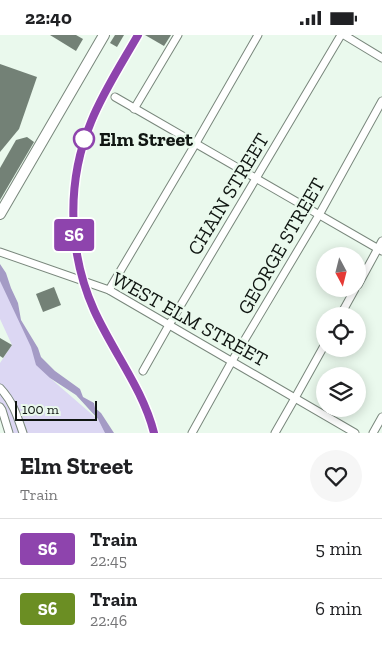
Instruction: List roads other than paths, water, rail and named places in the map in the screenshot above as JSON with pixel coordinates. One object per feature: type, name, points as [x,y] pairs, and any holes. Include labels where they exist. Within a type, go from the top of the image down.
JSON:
[{"type":"highway","points":[[0,214],[104,35]]},
{"type":"street","points":[[134,109],[178,35]]},
{"type":"street","points":[[109,290],[258,35]]},
{"type":"street","points":[[342,35],[382,57]]},
{"type":"street","name":"CHAIN STREET","points":[[143,371],[342,35]]},
{"type":"street","points":[[115,97],[380,249]]},
{"type":"street","name":"GEORGE STREET","points":[[192,433],[382,101]]},
{"type":"street","points":[[366,272],[380,249],[382,241]]},
{"type":"street","name":"WEST ELM STREET","points":[[0,252],[109,290],[355,433]]},
{"type":"street","points":[[275,433],[318,357]]},
{"type":"street","points":[[0,388],[16,410],[23,433]]},
{"type":"street","points":[[0,407],[9,433]]},
{"type":"street","points":[[373,433],[382,417]]},
{"type":"railway","points":[[103,96],[138,35]]},
{"type":"railway","points":[[106,91],[91,121],[79,157],[73,194],[73,231],[79,268],[89,299],[140,396],[154,433]]},
{"type":"train","name":"S6","points":[[138,35],[91,121],[79,159],[74,186],[73,212],[78,259],[83,281],[95,313],[139,393],[154,433]]},
{"type":"place","name":"Elm Street","points":[[84,139]]}]
